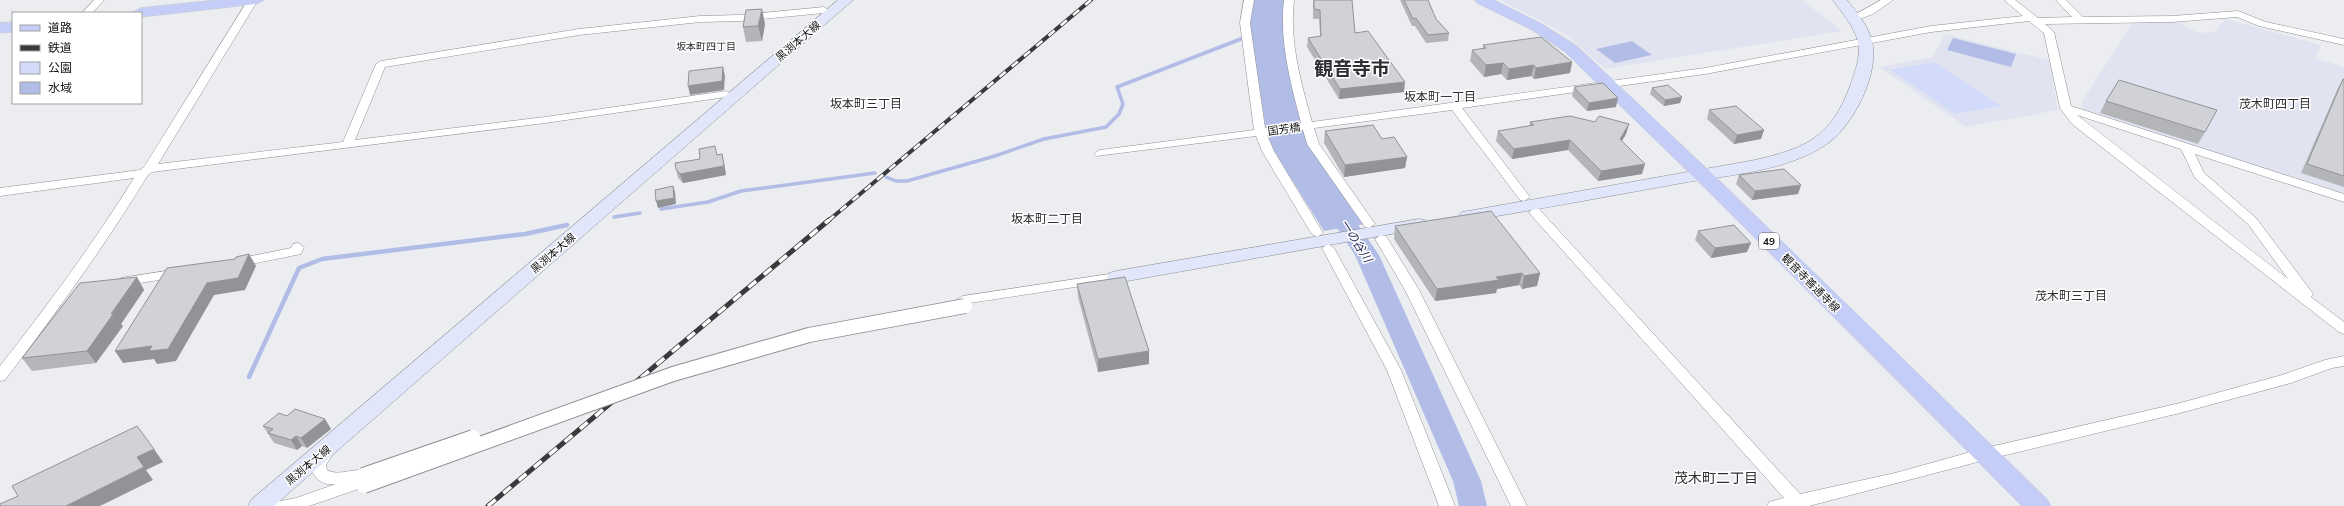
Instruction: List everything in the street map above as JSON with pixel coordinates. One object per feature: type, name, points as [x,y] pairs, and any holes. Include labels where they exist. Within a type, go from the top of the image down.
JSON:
[{"type":"main road","points":[[142,13],[257,0]]},
{"type":"main road","name":"観音寺善通寺線","points":[[1482,0],[1562,42],[1703,175],[2038,506]]},
{"type":"main road","points":[[0,28],[12,27]]},
{"type":"street","points":[[88,12],[99,0]]},
{"type":"street","points":[[0,376],[68,288],[103,238],[253,0]]},
{"type":"street","name":"黒渕本大線","points":[[259,506],[846,0]]},
{"type":"street","points":[[1249,0],[1245,23],[1260,132],[1268,151],[1324,240],[1361,306],[1394,370],[1448,506]]},
{"type":"street","points":[[1288,0],[1287,16],[1295,81],[1314,144],[1375,232],[1412,290],[1519,506]]},
{"type":"street","points":[[313,506],[363,481],[673,374],[809,335],[964,303],[1703,175],[1788,157],[1830,134],[1842,121],[1862,75],[1867,50],[1854,18],[1840,0]]},
{"type":"street","points":[[1854,18],[1870,12],[1888,0]]},
{"type":"street","points":[[2009,0],[2049,32],[2066,108],[2085,130],[2314,305],[2344,330]]},
{"type":"street","points":[[2061,0],[2080,20]]},
{"type":"street","points":[[347,144],[381,64],[482,49],[496,44],[579,32],[700,19],[728,17],[740,18],[824,10]]},
{"type":"street","name":"国芳橋","points":[[1100,154],[1308,125],[1609,86],[1705,71],[1864,40],[1931,29],[2034,20],[2172,19],[2238,14],[2264,24],[2344,42]]},
{"type":"street","points":[[0,192],[347,144],[545,120],[726,94]]},
{"type":"street","points":[[1455,106],[1524,197]]},
{"type":"street","points":[[2066,108],[2344,198]]},
{"type":"street","points":[[2186,147],[2200,175],[2252,221],[2314,305]]},
{"type":"street","points":[[1535,212],[1799,504]]},
{"type":"street","points":[[222,266],[296,251],[298,246]]},
{"type":"street","points":[[106,284],[191,271]]},
{"type":"street","points":[[68,288],[83,286]]},
{"type":"street","points":[[286,506],[333,492],[721,351],[767,338],[860,317],[964,303]]},
{"type":"street","points":[[1775,506],[1799,504],[1985,454],[2180,408],[2286,379],[2330,363],[2344,361]]},
{"type":"street","points":[[329,446],[318,465],[320,473],[330,479],[363,481]]},
{"type":"street","points":[[284,485],[275,497],[273,504],[286,506],[333,496]]},
{"type":"shaded area","points":[[1500,0],[1802,0],[1842,31],[1605,69],[1567,35]]},
{"type":"shaded area","points":[[2225,19],[2321,45],[2315,58],[2344,67],[2344,195],[2082,110],[2082,101],[2134,21],[2177,21],[2198,33],[2215,32]]},
{"type":"shaded area","points":[[1945,34],[2049,60],[2058,110],[1966,127],[1879,67],[1933,57]]},
{"type":"green space","points":[[1934,62],[2001,106],[1955,114],[1890,70]]},
{"type":"water","points":[[1253,0],[1286,0],[1303,119],[1366,224],[1324,231],[1270,145],[1265,124],[1251,35],[1249,17]]},
{"type":"water","points":[[1953,38],[2016,54],[2011,67],[1947,50]]},
{"type":"water","points":[[1632,41],[1652,55],[1615,63],[1596,49]]},
{"type":"building","points":[[1314,0],[1352,0],[1355,33],[1368,31],[1405,82],[1340,89],[1308,38],[1321,36],[1320,10],[1314,9]]},
{"type":"building","points":[[1404,0],[1428,0],[1436,19],[1449,33],[1428,35],[1416,18],[1413,19]]},
{"type":"building","points":[[762,9],[758,26],[743,27],[746,10]]},
{"type":"building","points":[[1541,37],[1572,62],[1536,68],[1534,65],[1509,69],[1503,63],[1486,65],[1472,50],[1486,48],[1483,45]]},
{"type":"building","points":[[723,67],[722,81],[688,86],[689,71]]},
{"type":"building","points":[[2344,79],[2344,176],[2307,164]]},
{"type":"building","points":[[2119,80],[2217,110],[2205,132],[2106,101]]},
{"type":"building","points":[[1603,83],[1618,98],[1589,103],[1574,87]]},
{"type":"building","points":[[1668,85],[1682,97],[1665,100],[1652,88]]},
{"type":"building","points":[[1736,106],[1764,130],[1737,135],[1709,110]]},
{"type":"building","points":[[1570,116],[1595,122],[1599,116],[1629,124],[1620,139],[1645,164],[1601,171],[1570,140],[1514,149],[1498,131],[1534,125],[1530,122]]},
{"type":"building","points":[[1373,125],[1382,139],[1394,137],[1407,157],[1345,165],[1325,131]]},
{"type":"building","points":[[715,146],[717,155],[722,154],[724,166],[680,174],[676,169],[675,163],[700,159],[699,149]]},
{"type":"building","points":[[1784,169],[1801,185],[1755,191],[1739,175]]},
{"type":"building","points":[[673,186],[674,198],[656,201],[655,190]]},
{"type":"building","points":[[1491,211],[1540,273],[1524,276],[1522,273],[1496,277],[1499,280],[1437,289],[1395,226]]},
{"type":"building","points":[[1734,225],[1751,243],[1715,248],[1698,231]]},
{"type":"building","points":[[249,254],[238,278],[207,283],[168,349],[149,351],[152,346],[115,351],[167,268],[235,259],[236,257]]},
{"type":"building","points":[[137,277],[87,351],[22,358],[80,283]]},
{"type":"building","points":[[1125,277],[1149,351],[1098,359],[1077,284]]},
{"type":"building","points":[[295,409],[325,419],[301,438],[296,436],[291,440],[268,433],[273,429],[263,426],[279,413],[287,416]]},
{"type":"building","points":[[137,426],[154,449],[137,457],[144,467],[66,506],[0,506],[0,504],[18,496],[12,486]]},
{"type":"waterway","points":[[886,177],[896,181],[907,181],[995,156],[1044,139],[1106,127],[1119,114],[1123,104],[1117,87],[1246,37]]},
{"type":"waterway","points":[[661,209],[708,202],[741,191],[875,173]]},
{"type":"waterway","name":"一の谷川","points":[[1330,201],[1367,255],[1467,481],[1473,506]]},
{"type":"waterway","points":[[614,217],[640,213]]},
{"type":"waterway","points":[[249,377],[299,268],[322,259],[525,234],[567,225]]},
{"type":"railway","points":[[828,221],[1091,0]]},
{"type":"railway","points":[[488,506],[829,220]]},
{"type":"district","name":"坂本町四丁目","points":[[706,46]]},
{"type":"district","name":"観音寺市","points":[[1352,68]]},
{"type":"district","name":"坂本町一丁目","points":[[1440,97]]},
{"type":"district","name":"坂本町三丁目","points":[[866,104]]},
{"type":"district","name":"茂木町四丁目","points":[[2275,104]]},
{"type":"district","name":"坂本町二丁目","points":[[1047,219]]},
{"type":"district","name":"茂木町三丁目","points":[[2071,296]]},
{"type":"district","name":"茂木町二丁目","points":[[1716,478]]}]
